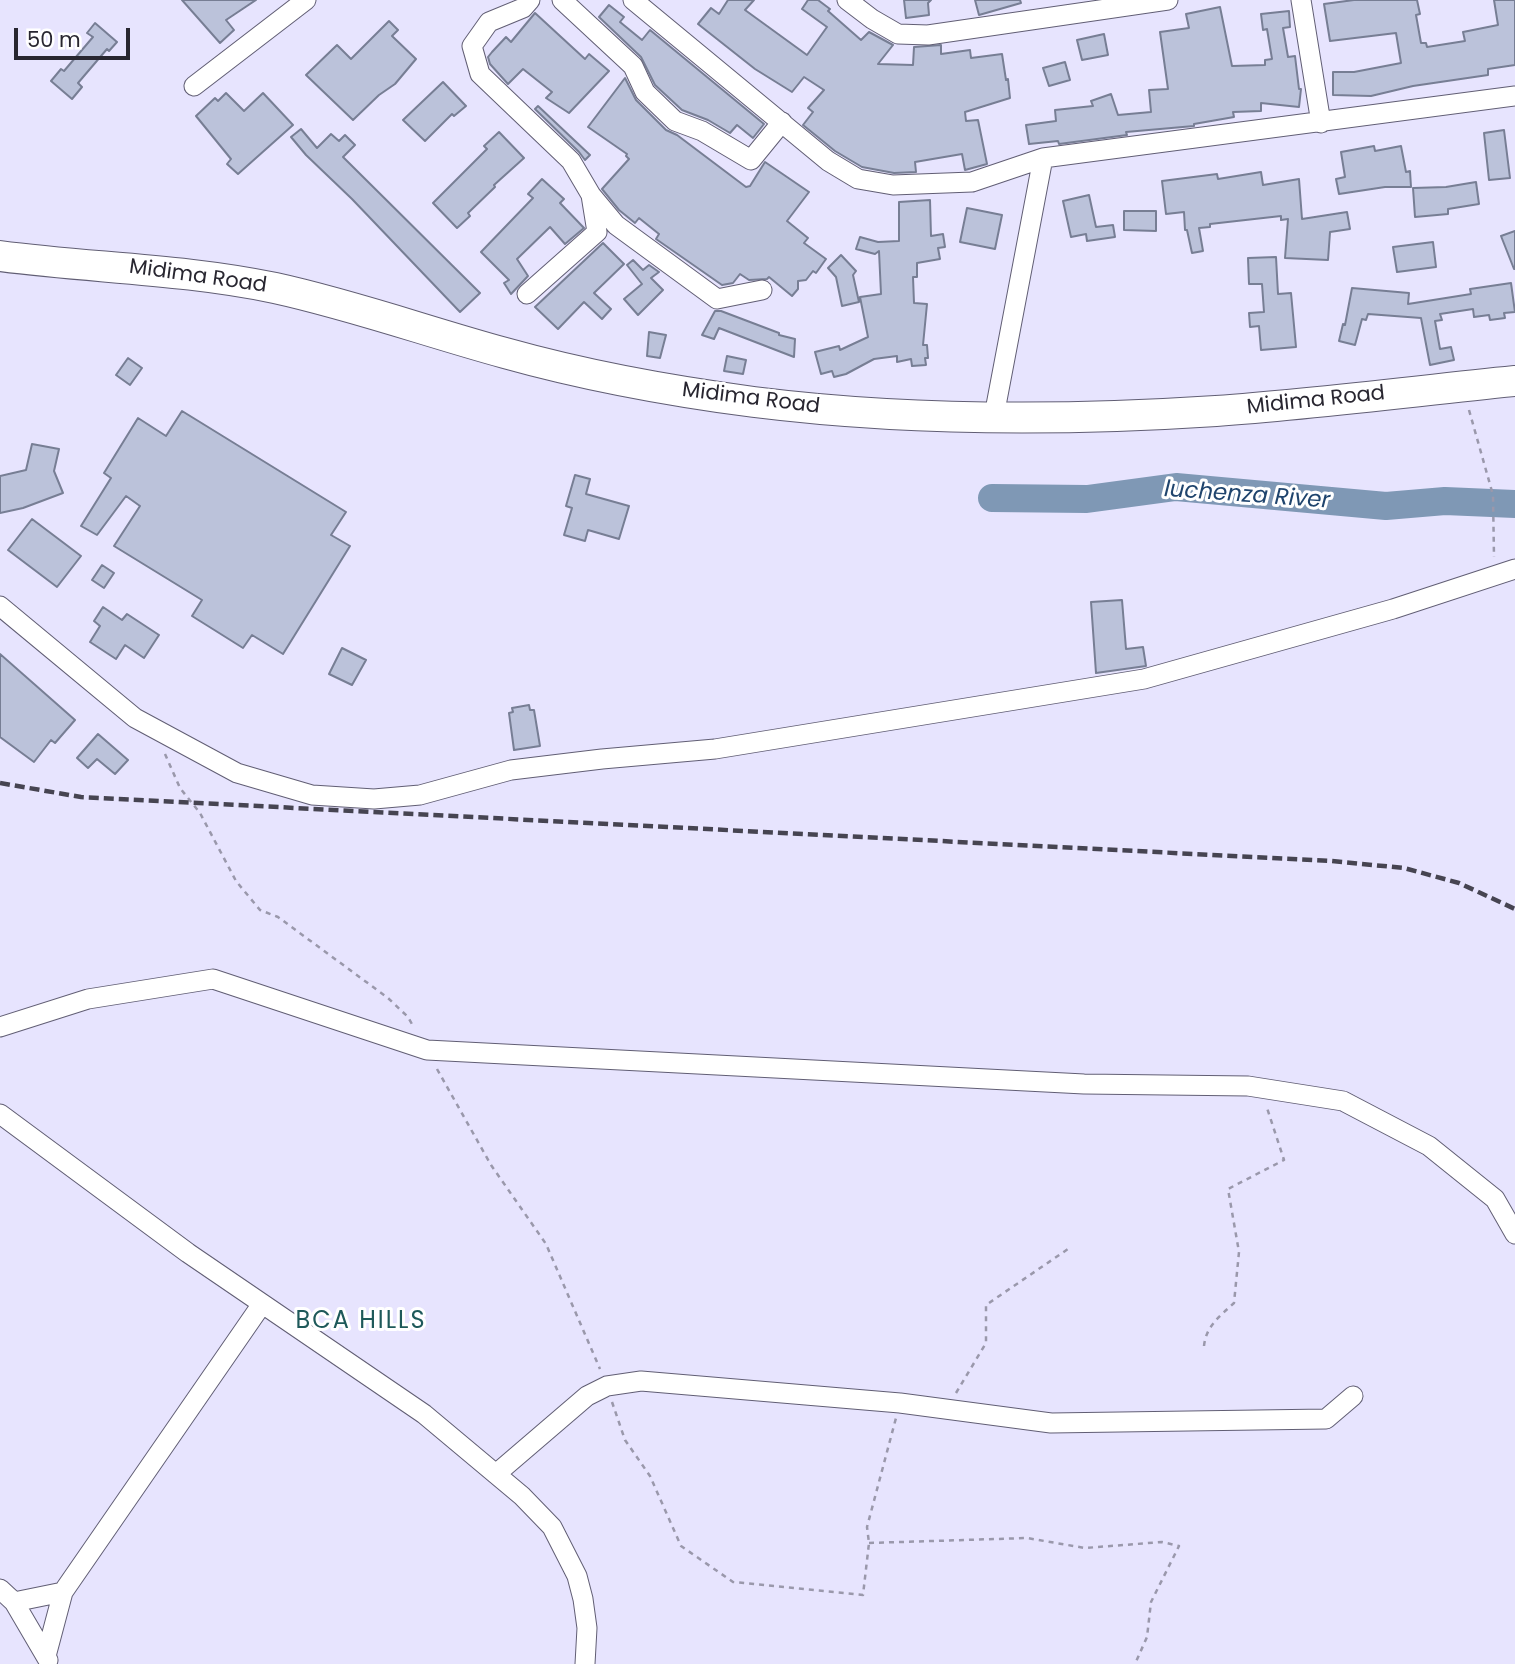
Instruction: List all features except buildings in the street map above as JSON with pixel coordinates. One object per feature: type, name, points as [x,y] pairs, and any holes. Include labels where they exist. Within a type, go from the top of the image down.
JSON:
[{"type":"main road","name":"Midima Road","points":[[0,256],[204,275],[276,288],[506,353],[652,387],[757,402],[844,410],[993,416],[1087,416],[1216,411],[1515,381]]},
{"type":"street","points":[[194,86],[306,0]]},
{"type":"street","points":[[530,0],[523,8],[489,22],[472,46],[480,74],[571,161],[591,195],[616,225],[717,299],[762,290]]},
{"type":"street","points":[[562,0],[633,66],[645,92],[675,121],[702,131],[751,160],[782,122]]},
{"type":"street","points":[[633,0],[828,160],[858,179],[893,186],[972,182],[1043,158],[1515,96]]},
{"type":"street","points":[[847,0],[898,34],[928,35],[1168,0]]},
{"type":"street","points":[[1301,0],[1321,123]]},
{"type":"street","points":[[993,416],[1043,158]]},
{"type":"street","points":[[527,294],[597,232],[591,195]]},
{"type":"street","points":[[0,606],[135,718],[237,773],[312,795],[374,799],[420,795],[511,770],[715,749],[1144,679],[1392,609],[1515,569]]},
{"type":"street","points":[[0,1027],[88,999],[214,979],[427,1050],[1084,1084],[1260,1088],[1343,1101],[1429,1146],[1496,1199],[1515,1234]]},
{"type":"street","points":[[0,1114],[188,1254],[424,1414],[522,1496],[552,1527],[577,1576],[587,1628],[585,1664]]},
{"type":"street","points":[[48,1660],[63,1592],[262,1304]]},
{"type":"street","points":[[496,1474],[587,1396],[607,1386],[641,1381],[900,1404],[1051,1423],[1326,1419],[1353,1396]]},
{"type":"street","points":[[48,1660],[7,1596],[63,1592]]},
{"type":"path","points":[[1463,386],[1493,495],[1494,575]]},
{"type":"path","points":[[165,753],[180,788],[200,813],[236,881],[248,897],[260,910],[278,917],[388,998],[408,1017],[491,1165],[546,1244],[607,1386],[625,1440],[650,1476],[681,1546],[733,1582],[863,1595],[869,1543],[867,1527],[900,1404]]},
{"type":"path","points":[[1204,1346],[1205,1334],[1217,1318],[1234,1303],[1239,1252],[1228,1189],[1284,1160],[1260,1088]]},
{"type":"path","points":[[947,1395],[959,1392],[986,1343],[986,1305],[1068,1249]]},
{"type":"path","points":[[869,1543],[1027,1538],[1085,1548],[1162,1542],[1180,1546],[1152,1602],[1147,1637],[1135,1664]]},
{"type":"waterway","name":"luchenza River","points":[[992,498],[1087,499],[1176,487],[1386,506],[1445,501],[1515,504]]},
{"type":"railway","points":[[0,783],[81,797],[1331,861],[1404,868],[1459,883],[1515,909]]},
{"type":"district","name":"BCA HILLS","points":[[361,1322]]}]
